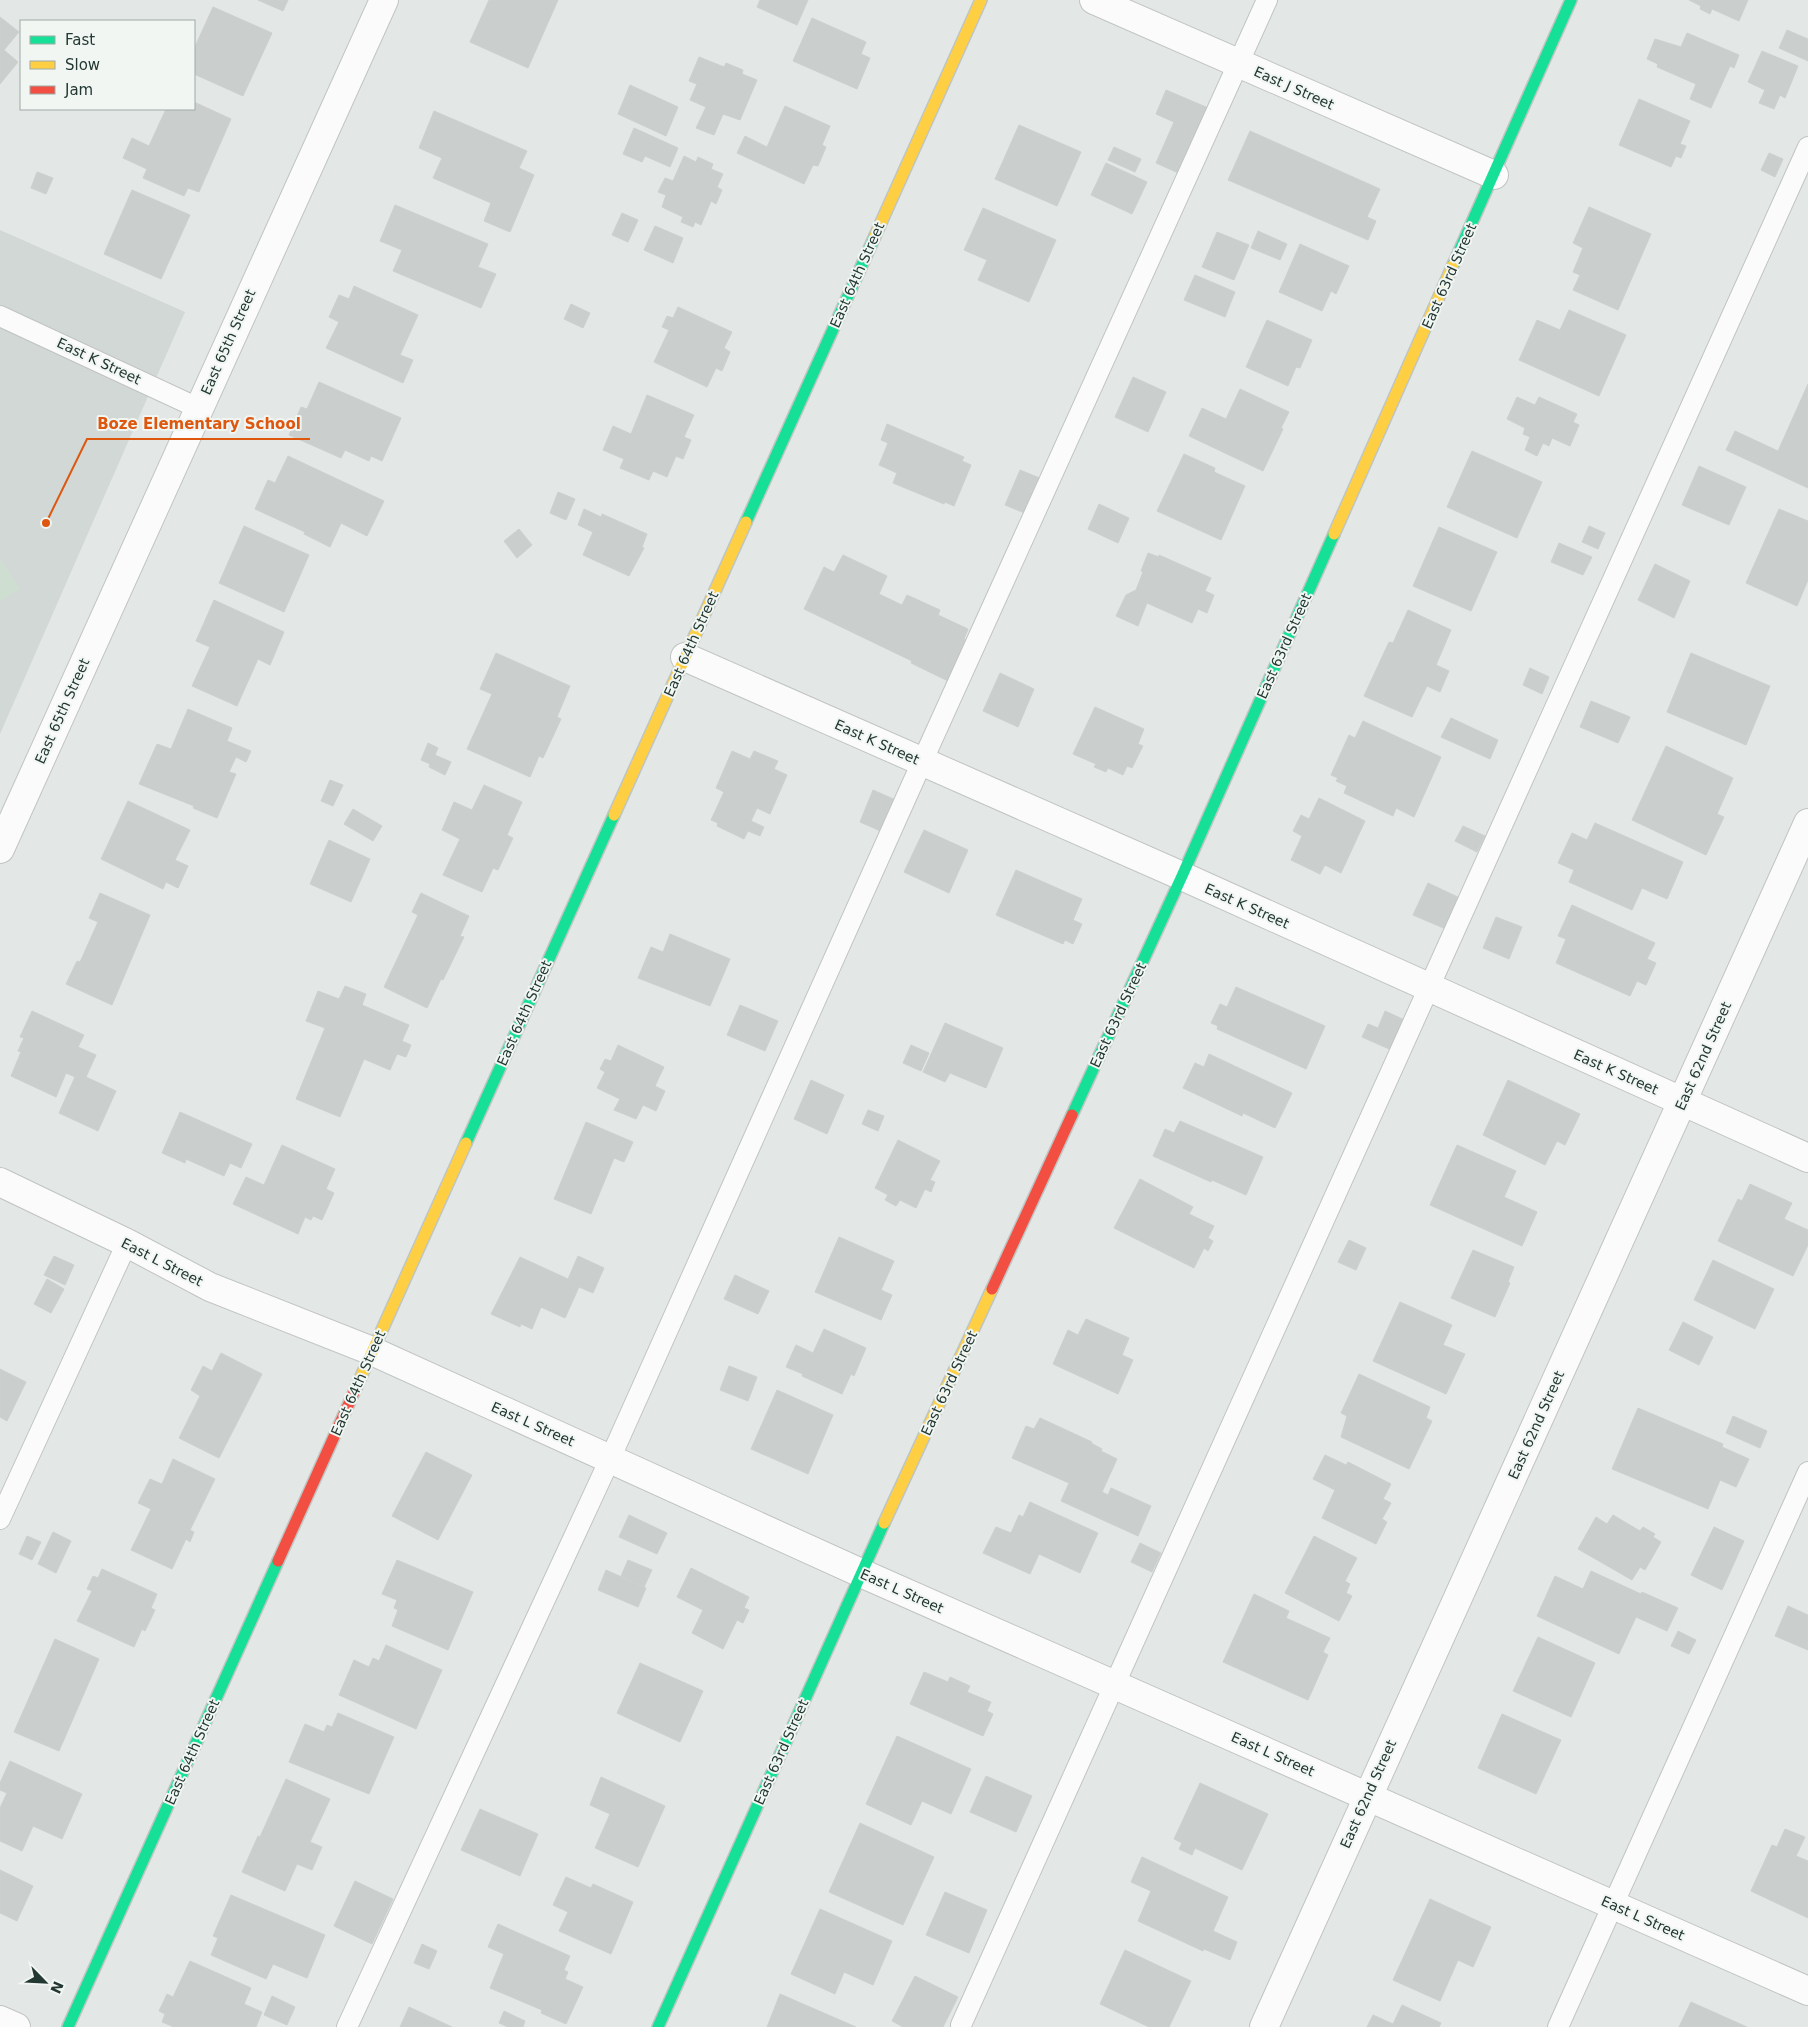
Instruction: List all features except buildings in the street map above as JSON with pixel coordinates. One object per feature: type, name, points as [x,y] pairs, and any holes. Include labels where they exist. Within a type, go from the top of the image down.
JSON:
[{"type":"street","name":"East 65th Street","points":[[0,849],[384,0]]},
{"type":"street","name":"East 64th Street","points":[[68,2027],[981,0]]},
{"type":"street","name":"East J Street","points":[[1094,0],[1494,175]]},
{"type":"street","name":"East 63rd Street","points":[[658,2027],[861,1573],[1182,876],[1572,0]]},
{"type":"street","name":"East K Street","points":[[685,657],[1182,876],[1808,1158]]},
{"type":"street","name":"East 62nd Street","points":[[1264,2027],[1808,823]]},
{"type":"street","name":"East L Street","points":[[0,1182],[126,1243],[210,1287],[372,1351],[861,1573],[1368,1795],[1808,1991]]},
{"type":"street","points":[[0,2020],[16,2027]]},
{"type":"lane","points":[[347,2027],[610,1459],[922,762],[1268,0]]},
{"type":"lane","points":[[960,2025],[1808,147]]},
{"type":"lane","name":"East K Street","points":[[0,316],[198,408]]},
{"type":"lane","points":[[0,1519],[126,1243]]},
{"type":"lane","points":[[1558,2027],[1808,1472]]},
{"type":"shaded area","points":[[0,230],[185,312],[0,734]]},
{"type":"green space","points":[[0,559],[20,588],[0,602]]},
{"type":"traffic: fast","points":[[1453,265],[1571,0]]},
{"type":"traffic: fast","points":[[746,522],[875,236]]},
{"type":"traffic: fast","points":[[1072,1115],[1182,876],[1334,534]]},
{"type":"traffic: fast","points":[[466,1143],[614,815]]},
{"type":"traffic: fast","points":[[658,2027],[884,1523]]},
{"type":"traffic: fast","points":[[68,2027],[278,1561]]},
{"type":"traffic: slow","points":[[875,236],[981,0]]},
{"type":"traffic: slow","points":[[1334,534],[1453,265]]},
{"type":"traffic: slow","points":[[614,815],[746,522]]},
{"type":"traffic: slow","points":[[355,1390],[466,1143]]},
{"type":"traffic: slow","points":[[884,1523],[992,1289]]},
{"type":"traffic: jam","points":[[992,1289],[1072,1115]]},
{"type":"traffic: jam","points":[[278,1561],[355,1390]]},
{"type":"place","name":"Boze Elementary School","points":[[46,523]]}]
